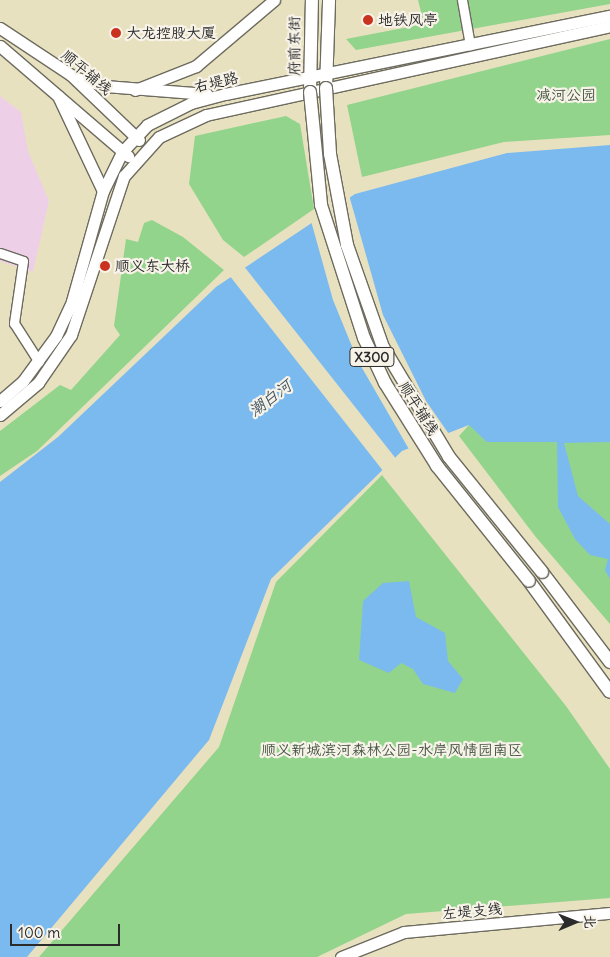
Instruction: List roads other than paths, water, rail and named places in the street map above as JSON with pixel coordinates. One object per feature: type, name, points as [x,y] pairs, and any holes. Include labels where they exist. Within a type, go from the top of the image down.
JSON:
[{"type":"main road","points":[[135,90],[196,66],[274,0]]},
{"type":"main road","name":"府前东街","points":[[310,92],[312,0]]},
{"type":"main road","points":[[326,88],[329,0]]},
{"type":"main road","name":"右堤路","points":[[0,401],[38,362],[72,301],[102,191],[122,152],[134,136],[170,112],[225,94],[610,16]]},
{"type":"main road","name":"右堤路","points":[[0,415],[38,383],[71,335],[124,176],[148,147],[179,125],[206,115],[610,26]]},
{"type":"main road","name":"顺平辅线","points":[[0,28],[71,75],[134,136],[148,147]]},
{"type":"main road","points":[[0,46],[54,90],[122,152],[136,161]]},
{"type":"main road","points":[[71,75],[135,90],[225,94]]},
{"type":"main road","name":"顺平辅线","points":[[326,88],[330,154],[345,237],[361,294],[383,347],[449,457],[542,572],[610,662]]},
{"type":"main road","points":[[54,90],[102,191]]},
{"type":"main road","name":"顺平辅线","points":[[310,92],[321,205],[364,338],[385,383],[431,458],[529,581],[610,692]]},
{"type":"main road","name":"左堤支线","points":[[341,957],[404,932],[610,913]]},
{"type":"street","points":[[462,0],[470,45]]},
{"type":"street","points":[[0,252],[23,261],[14,322],[38,362]]},
{"type":"water","name":"潮白河","points":[[610,145],[610,442],[564,443],[578,496],[610,524],[610,579],[605,570],[608,559],[590,555],[575,539],[558,507],[557,442],[487,442],[469,425],[402,451],[271,579],[209,740],[27,957],[0,957],[0,482],[58,437],[216,287],[355,194],[507,153]]},
{"type":"water","points":[[409,581],[416,617],[445,633],[448,661],[463,679],[455,693],[423,684],[413,669],[401,663],[389,673],[359,660],[363,601],[383,583]]},
{"type":"place","name":"地铁风亭","points":[[368,20]]},
{"type":"place","name":"大龙控股大厦","points":[[116,33]]},
{"type":"place","name":"顺义东大桥","points":[[105,266]]},
{"type":"park label","name":"减河公园","points":[[566,95]]},
{"type":"park label","name":"顺义新城滨河森林公园-水岸风情园南区","points":[[392,750]]}]
